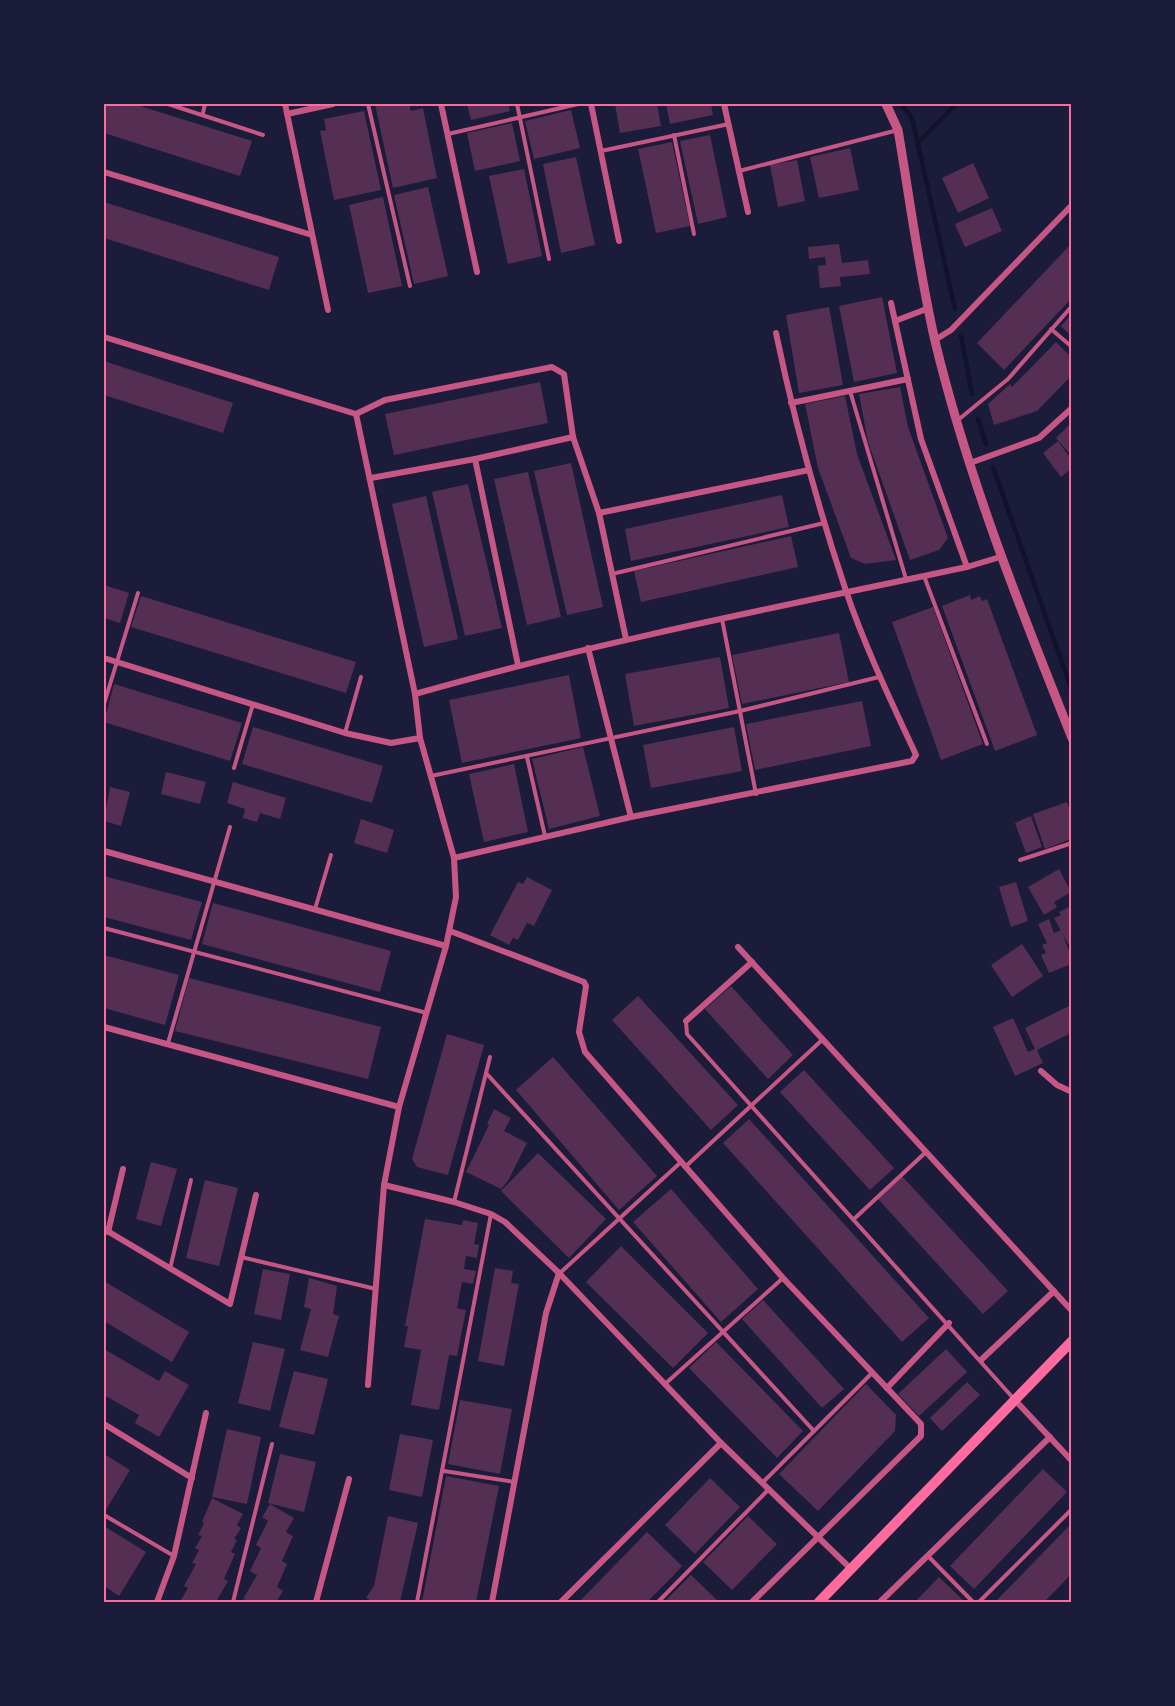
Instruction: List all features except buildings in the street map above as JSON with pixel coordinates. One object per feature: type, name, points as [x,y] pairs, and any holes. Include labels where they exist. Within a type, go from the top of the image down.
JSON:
[{"type":"main road","points":[[819,1602],[1071,1341]]},
{"type":"street","points":[[285,104],[328,310]]},
{"type":"street","points":[[287,114],[333,104]]},
{"type":"street","points":[[441,104],[477,272]]},
{"type":"street","points":[[591,104],[619,241]]},
{"type":"street","points":[[724,104],[747,212]]},
{"type":"street","points":[[886,104],[898,130],[935,340],[957,421],[1000,557],[1071,738]]},
{"type":"street","points":[[104,172],[312,235]]},
{"type":"street","points":[[935,340],[951,330],[1071,205]]},
{"type":"street","points":[[891,303],[921,439],[967,567]]},
{"type":"street","points":[[895,321],[929,308]]},
{"type":"street","points":[[454,858],[631,817],[756,794],[912,761],[916,754],[880,677],[847,592],[825,523],[790,403],[776,333]]},
{"type":"street","points":[[104,337],[356,414],[384,400],[552,367],[564,375],[573,437],[599,513],[626,639]]},
{"type":"street","points":[[790,403],[908,379]]},
{"type":"street","points":[[970,463],[1039,438],[1071,408]]},
{"type":"street","points":[[356,414],[415,694],[420,738],[454,858],[456,897],[446,946],[399,1107],[384,1185],[368,1385]]},
{"type":"street","points":[[370,478],[475,459],[573,437]]},
{"type":"street","points":[[475,459],[518,665]]},
{"type":"street","points":[[599,513],[809,470]]},
{"type":"street","points":[[415,694],[518,665],[626,639],[967,567],[1000,557]]},
{"type":"street","points":[[588,648],[631,817]]},
{"type":"street","points":[[104,658],[345,733],[391,743],[420,738]]},
{"type":"street","points":[[104,851],[446,946]]},
{"type":"street","points":[[450,931],[584,982],[586,986],[579,1032],[585,1052],[783,1278],[921,1424],[921,1436],[752,1602]]},
{"type":"street","points":[[738,947],[1071,1311]]},
{"type":"street","points":[[686,1021],[752,962]]},
{"type":"street","points":[[104,1027],[399,1107]]},
{"type":"street","points":[[1041,1071],[1056,1085],[1071,1092]]},
{"type":"street","points":[[123,1169],[106,1230],[230,1304],[256,1195]]},
{"type":"street","points":[[384,1185],[454,1202],[491,1214],[505,1222],[559,1273],[761,1484],[850,1568]]},
{"type":"street","points":[[492,1602],[546,1313],[559,1273]]},
{"type":"street","points":[[981,1360],[1054,1291]]},
{"type":"street","points":[[887,1388],[949,1323]]},
{"type":"street","points":[[1015,1400],[1071,1461]]},
{"type":"street","points":[[157,1602],[174,1556],[206,1413]]},
{"type":"street","points":[[104,1424],[192,1478]]},
{"type":"street","points":[[880,1602],[1050,1437]]},
{"type":"street","points":[[561,1602],[721,1443]]},
{"type":"street","points":[[316,1602],[349,1479]]},
{"type":"lane","points":[[168,104],[203,113],[263,135]]},
{"type":"lane","points":[[203,113],[205,104]]},
{"type":"lane","points":[[368,104],[410,286]]},
{"type":"lane","points":[[517,104],[549,259]]},
{"type":"lane","points":[[448,134],[578,104]]},
{"type":"lane","points":[[601,151],[729,124]]},
{"type":"lane","points":[[739,171],[898,130]]},
{"type":"lane","points":[[674,135],[694,234]]},
{"type":"lane","points":[[957,421],[1008,379],[1071,306]]},
{"type":"lane","points":[[1051,329],[1071,347]]},
{"type":"lane","points":[[850,390],[906,580]]},
{"type":"lane","points":[[612,573],[825,523]]},
{"type":"lane","points":[[924,576],[987,744]]},
{"type":"lane","points":[[104,704],[138,593]]},
{"type":"lane","points":[[722,619],[756,794]]},
{"type":"lane","points":[[345,733],[361,677]]},
{"type":"lane","points":[[431,776],[740,711],[880,677]]},
{"type":"lane","points":[[234,768],[253,704]]},
{"type":"lane","points":[[527,757],[545,837]]},
{"type":"lane","points":[[168,1043],[230,827]]},
{"type":"lane","points":[[1020,860],[1071,843]]},
{"type":"lane","points":[[315,910],[331,855]]},
{"type":"lane","points":[[104,928],[194,954],[427,1013]]},
{"type":"lane","points":[[686,1021],[687,1035],[949,1323],[1015,1400]]},
{"type":"lane","points":[[559,1273],[619,1218],[752,1106],[823,1039]]},
{"type":"lane","points":[[454,1202],[490,1057]]},
{"type":"lane","points":[[486,1073],[814,1431]]},
{"type":"lane","points":[[854,1219],[926,1152]]},
{"type":"lane","points":[[170,1269],[191,1180]]},
{"type":"lane","points":[[417,1602],[444,1472],[491,1214]]},
{"type":"lane","points":[[241,1257],[376,1290]]},
{"type":"lane","points":[[664,1385],[783,1278]]},
{"type":"lane","points":[[761,1484],[873,1372]]},
{"type":"lane","points":[[233,1602],[272,1444]]},
{"type":"lane","points":[[444,1472],[515,1482]]},
{"type":"lane","points":[[658,1602],[768,1490]]},
{"type":"lane","points":[[979,1602],[1071,1509]]},
{"type":"lane","points":[[104,1515],[174,1556]]},
{"type":"lane","points":[[928,1556],[973,1602]]},
{"type":"waterway","points":[[901,104],[912,118],[955,309]]},
{"type":"waterway","points":[[917,144],[956,104]]},
{"type":"waterway","points":[[961,335],[972,394]]},
{"type":"waterway","points":[[978,419],[986,444]]},
{"type":"waterway","points":[[993,467],[1072,691]]}]
